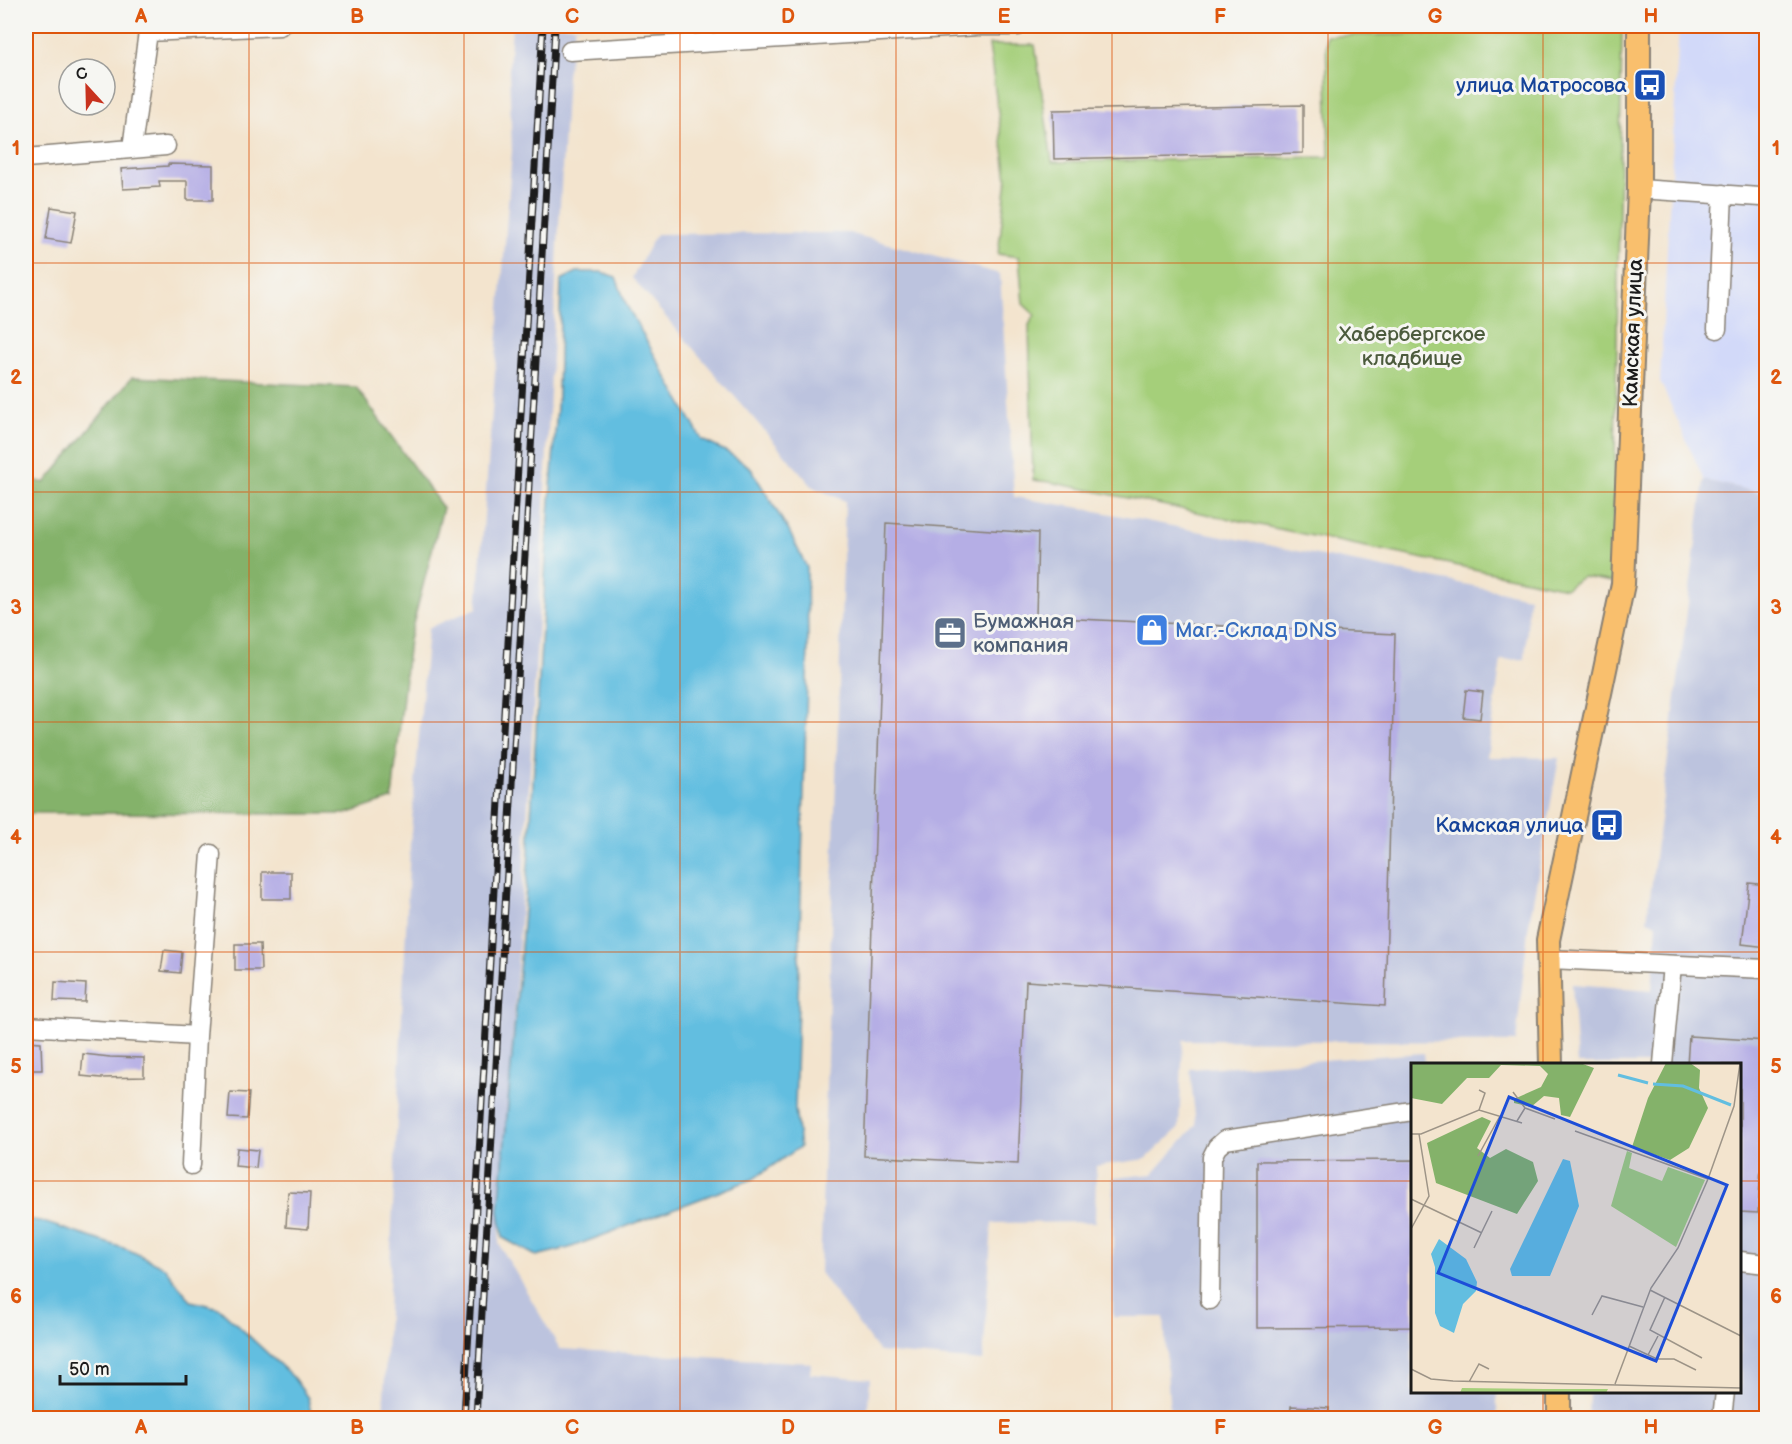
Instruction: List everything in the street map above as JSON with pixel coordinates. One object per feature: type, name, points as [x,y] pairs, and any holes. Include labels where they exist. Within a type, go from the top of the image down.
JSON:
[{"type":"main road","name":"Камская улица","points":[[1551,1063],[1548,940],[1623,584],[1639,189],[1639,26]]},
{"type":"main road","points":[[1559,1393],[1559,1419]]},
{"type":"street","points":[[132,148],[146,29],[280,26]]},
{"type":"street","points":[[570,51],[978,26],[1018,26]]},
{"type":"street","points":[[26,158],[166,146]]},
{"type":"street","points":[[1639,189],[1760,197]]},
{"type":"street","points":[[1716,328],[1723,194]]},
{"type":"street","points":[[191,1165],[197,1036],[211,854]]},
{"type":"street","points":[[1549,959],[1767,969]]},
{"type":"street","points":[[1663,1063],[1672,965]]},
{"type":"street","points":[[26,1026],[197,1036]]},
{"type":"street","points":[[1210,1300],[1212,1157],[1217,1147],[1226,1140],[1411,1112]]},
{"type":"street","points":[[1741,1262],[1767,1264]]},
{"type":"street","points":[[1722,1419],[1725,1393]]},
{"type":"shaded area","points":[[512,26],[582,26],[575,27],[567,75],[529,788],[499,1244],[560,1349],[811,1363],[810,1374],[870,1379],[867,1418],[383,1418],[410,844],[428,628],[477,608],[512,151],[509,70]]},
{"type":"shaded area","points":[[1679,26],[1766,26],[1766,494],[1704,480],[1660,381]]},
{"type":"shaded area","points":[[849,233],[1000,274],[1014,497],[1081,508],[1529,597],[1525,659],[1501,660],[1487,757],[1559,758],[1528,929],[1516,1042],[1183,1040],[1179,1128],[1146,1159],[1096,1166],[1095,1222],[992,1223],[983,1361],[879,1352],[820,1273],[845,501],[813,487],[632,278],[656,234]]},
{"type":"shaded area","points":[[1704,480],[1766,494],[1766,1418],[1588,1418],[1589,1393],[1741,1393],[1741,1063],[1577,1063],[1572,984],[1652,990],[1657,924],[1647,920]]},
{"type":"shaded area","points":[[1424,1053],[1425,1063],[1411,1063],[1411,1393],[1497,1393],[1497,1418],[1170,1418],[1164,1317],[1113,1317],[1113,1178],[1153,1174],[1196,1125],[1190,1069]]},
{"type":"green space","name":"Хабербергское кладбище","points":[[1622,30],[1613,582],[1582,577],[1566,588],[1033,480],[1029,325],[1035,315],[1023,304],[1019,257],[998,254],[1007,179],[989,45],[1035,45],[1052,162],[1329,157],[1326,36]]},
{"type":"green space","points":[[132,377],[356,387],[443,508],[409,640],[392,799],[346,814],[26,813],[26,478],[45,483]]},
{"type":"water","points":[[577,272],[601,272],[616,277],[626,304],[702,440],[750,467],[789,531],[807,568],[808,646],[795,1109],[800,1147],[753,1179],[569,1248],[536,1256],[503,1238],[499,1211],[529,852],[558,394],[561,280]]},
{"type":"water","points":[[26,1219],[40,1221],[129,1250],[164,1267],[191,1301],[219,1308],[293,1377],[308,1398],[312,1418],[26,1418]]},
{"type":"building","points":[[1303,105],[1303,153],[1054,159],[1053,110]]},
{"type":"building","points":[[168,164],[213,165],[213,200],[187,200],[187,181],[159,181],[160,187],[123,189],[121,169],[168,166]]},
{"type":"building","points":[[51,207],[77,211],[71,243],[46,239]]},
{"type":"building","points":[[886,523],[1038,533],[1036,617],[1395,634],[1385,1006],[1026,981],[1018,1164],[864,1156]]},
{"type":"building","points":[[1466,690],[1483,692],[1480,719],[1463,717]]},
{"type":"building","points":[[262,872],[291,872],[291,899],[262,899]]},
{"type":"building","points":[[1749,883],[1767,885],[1767,947],[1742,944]]},
{"type":"building","points":[[235,944],[260,944],[261,970],[235,970]]},
{"type":"building","points":[[164,950],[182,952],[180,973],[161,971]]},
{"type":"building","points":[[55,982],[86,984],[85,1002],[54,1001]]},
{"type":"building","points":[[1689,1036],[1767,1041],[1767,1136],[1763,1136],[1758,1213],[1741,1212],[1741,1063],[1687,1063]]},
{"type":"building","points":[[26,1041],[41,1042],[42,1070],[26,1070]]},
{"type":"building","points":[[83,1054],[144,1058],[144,1077],[81,1076]]},
{"type":"building","points":[[230,1092],[249,1093],[247,1119],[228,1118]]},
{"type":"building","points":[[237,1148],[258,1150],[256,1168],[235,1166]]},
{"type":"building","points":[[1411,1160],[1411,1327],[1257,1328],[1257,1161]]},
{"type":"building","points":[[288,1192],[310,1193],[308,1229],[286,1227]]},
{"type":"building","points":[[1291,1406],[1329,1408],[1328,1419],[1290,1419]]},
{"type":"railway","points":[[464,1418],[543,26]]},
{"type":"railway","points":[[476,1418],[555,26]]},
{"type":"place","name":"улица Матросова","points":[[1650,85]]},
{"type":"place","name":"Маг.-Склад DNS","points":[[1152,630]]},
{"type":"place","name":"Бумажная компания","points":[[950,633]]},
{"type":"place","name":"Камская улица","points":[[1607,825]]}]
